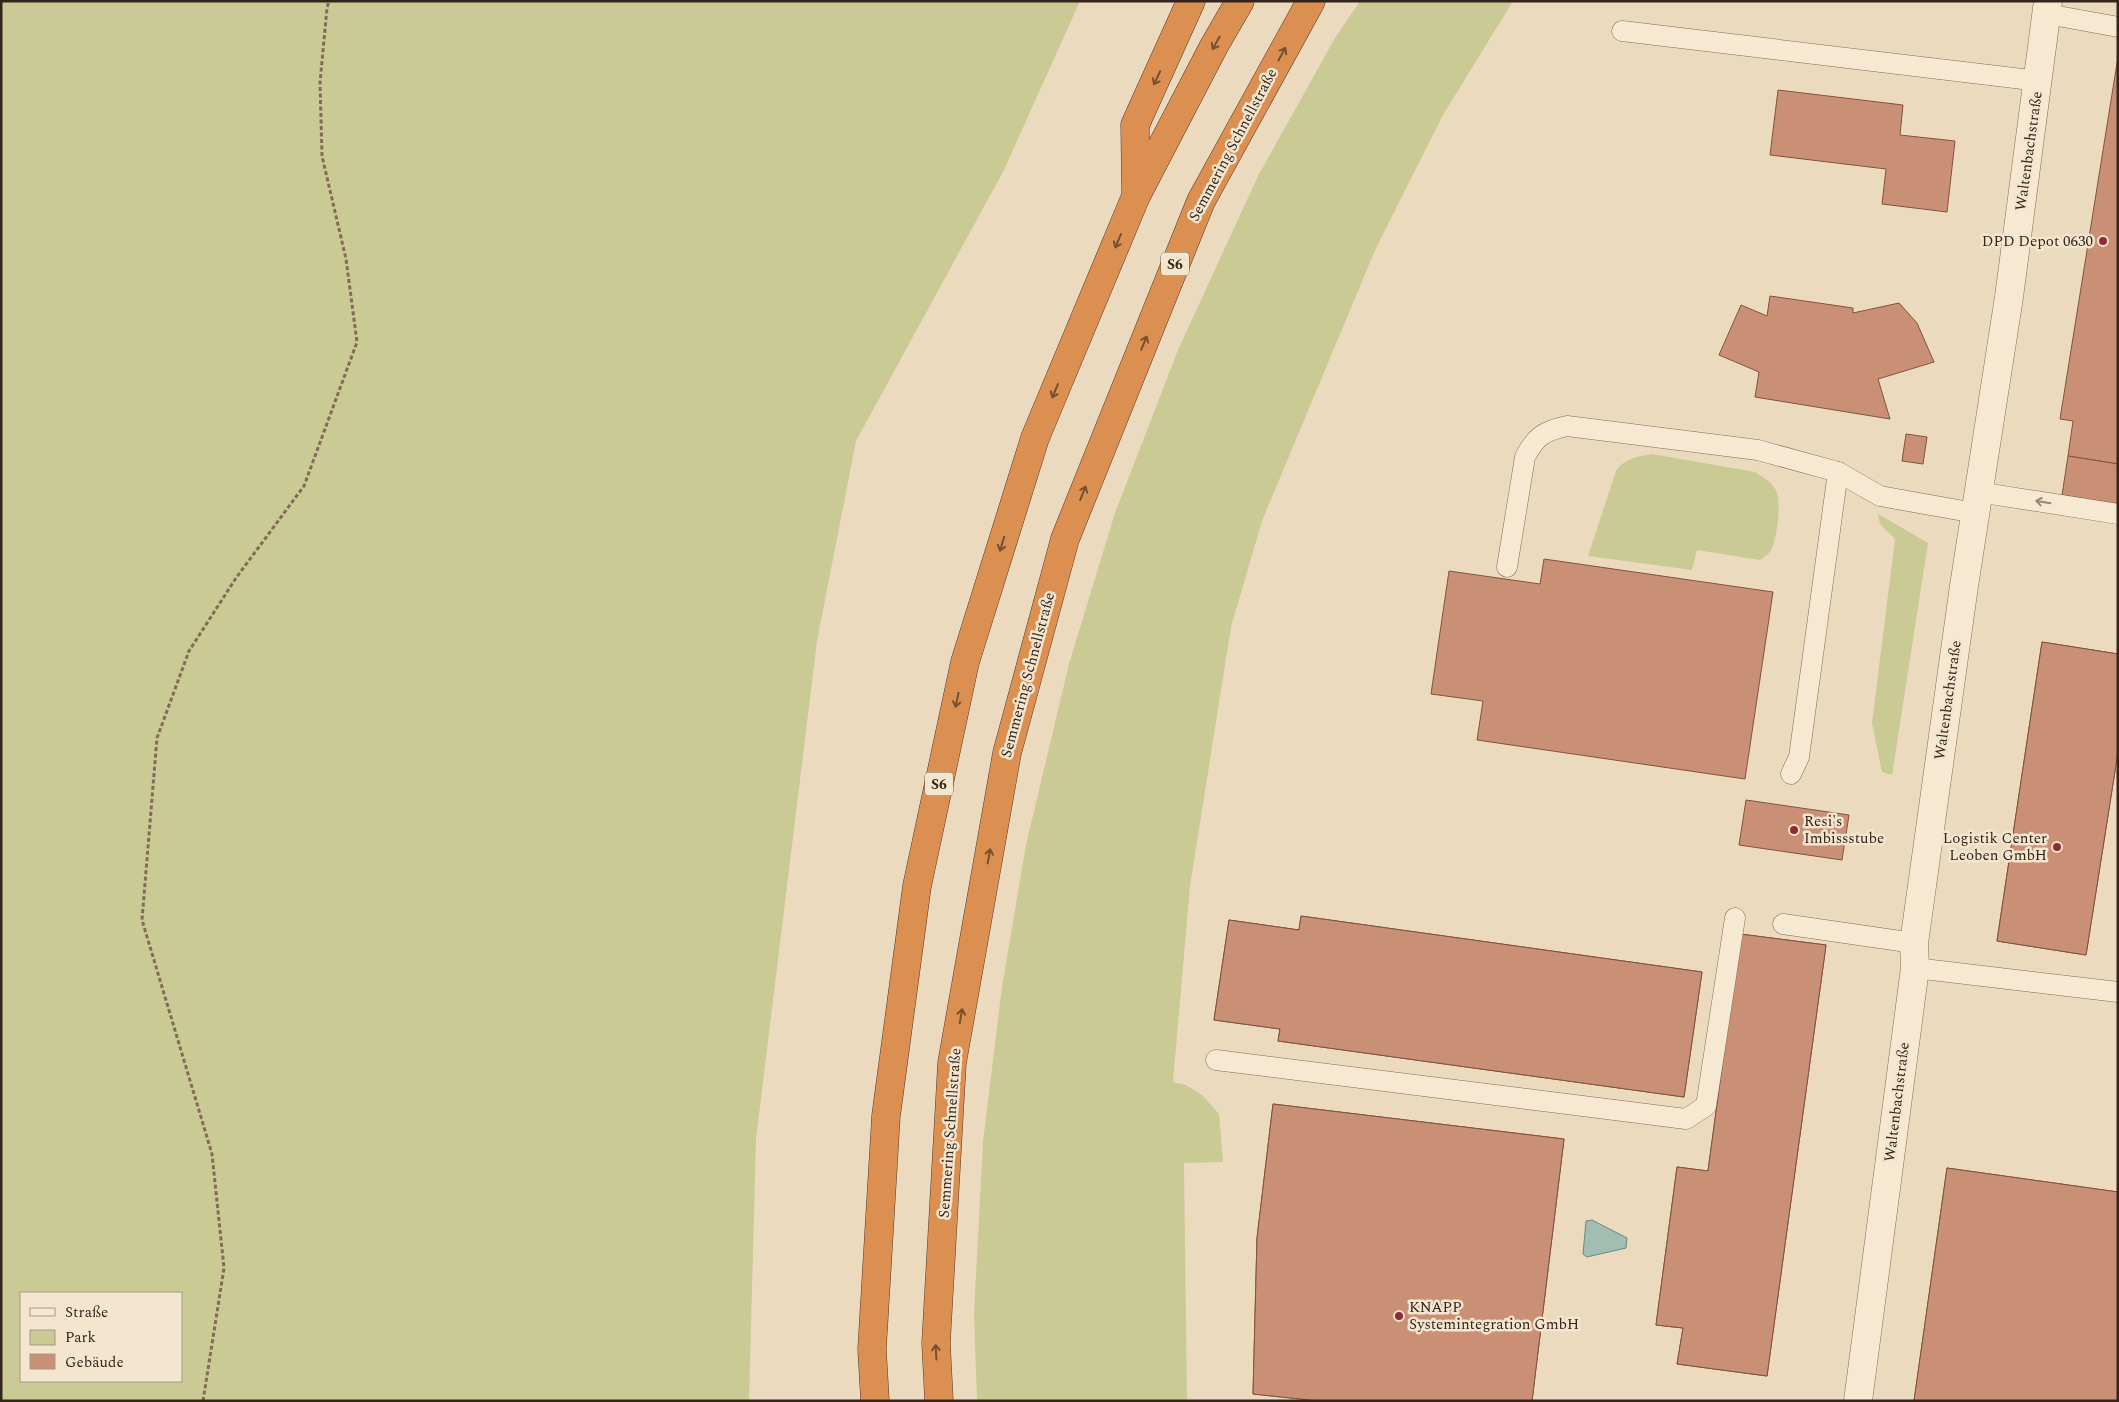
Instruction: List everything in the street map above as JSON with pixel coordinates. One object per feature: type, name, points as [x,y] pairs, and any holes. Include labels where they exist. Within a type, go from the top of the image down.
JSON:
[{"type":"highway","points":[[1136,196],[1135,125],[1191,1]]},
{"type":"highway","name":"S6","points":[[875,1401],[872,1349],[886,1116],[915,895],[965,662],[1035,438],[1136,196],[1214,46],[1240,1]]},
{"type":"highway","name":"Semmering Schnellstraße","points":[[939,1401],[936,1343],[952,1063],[1006,753],[1065,538],[1197,210],[1311,1]]},
{"type":"street","name":"Waltenbachstraße","points":[[1858,1401],[1914,955],[1976,503],[2009,297],[2048,7]]},
{"type":"lane","points":[[2048,7],[2118,27]]},
{"type":"lane","points":[[1622,31],[2039,81]]},
{"type":"lane","points":[[1507,567],[1525,457],[1532,443],[1547,431],[1567,426],[1758,450],[1838,472],[1880,496],[2091,510],[2118,514]]},
{"type":"lane","points":[[1791,774],[1799,758],[1838,472]]},
{"type":"lane","points":[[1216,1060],[1686,1119],[1706,1106],[1735,918]]},
{"type":"lane","points":[[1782,924],[1914,955],[2118,992]]},
{"type":"path","points":[[203,1401],[224,1268],[212,1154],[142,920],[157,738],[189,651],[236,578],[304,486],[357,342],[346,259],[322,156],[320,83],[326,8],[329,1]]},
{"type":"green space","points":[[1,1],[1080,1],[1004,170],[856,441],[817,641],[756,1139],[749,1401],[1,1401]]},
{"type":"green space","points":[[1360,1],[1513,1],[1443,115],[1376,248],[1262,521],[1231,627],[1190,886],[1173,1082],[1186,1085],[1202,1095],[1219,1114],[1223,1162],[1184,1163],[1187,1401],[977,1401],[974,1313],[983,1142],[1002,987],[1026,845],[1069,664],[1115,513],[1178,350],[1258,176],[1335,38]]},
{"type":"green space","points":[[1652,454],[1755,472],[1768,481],[1777,493],[1779,505],[1775,538],[1769,553],[1760,560],[1697,550],[1692,570],[1588,556],[1616,471],[1627,461]]},
{"type":"green space","points":[[1878,514],[1928,543],[1892,775],[1882,772],[1872,723],[1895,539],[1880,524]]},
{"type":"shaded area","points":[[1592,1220],[1627,1238],[1626,1248],[1587,1257],[1583,1254],[1586,1221]]},
{"type":"building","name":"DPD Depot 0630","points":[[2117,63],[2118,464],[2068,456],[2073,421],[2060,419]]},
{"type":"building","points":[[1778,90],[1903,105],[1900,135],[1955,141],[1947,212],[1882,204],[1886,169],[1770,155]]},
{"type":"building","points":[[1770,296],[1853,308],[1853,313],[1899,303],[1917,323],[1934,362],[1878,379],[1890,419],[1755,397],[1759,372],[1719,355],[1741,305],[1767,316]]},
{"type":"building","points":[[1906,434],[1927,437],[1923,464],[1902,461]]},
{"type":"building","points":[[2068,456],[2118,464],[2118,504],[2062,495]]},
{"type":"building","points":[[1544,559],[1773,592],[1745,779],[1477,740],[1483,701],[1431,694],[1449,571],[1540,584]]},
{"type":"building","name":"Logistik Center Leoben GmbH","points":[[2042,642],[2118,654],[2118,752],[2086,955],[1997,941]]},
{"type":"building","name":"Logistik Center Leoben GmbH","points":[[2042,642],[2118,654],[2118,752],[2086,955],[1997,941]]},
{"type":"building","name":"Resi's Imbissstube","points":[[1746,800],[1849,815],[1842,860],[1739,845]]},
{"type":"building","points":[[1301,916],[1702,972],[1684,1097],[1278,1041],[1280,1029],[1214,1020],[1229,920],[1299,930]]},
{"type":"building","points":[[1301,916],[1702,972],[1684,1097],[1278,1041],[1280,1029],[1214,1020],[1229,920],[1299,930]]},
{"type":"building","points":[[1740,934],[1826,945],[1767,1376],[1677,1364],[1683,1328],[1656,1325],[1677,1167],[1708,1171]]},
{"type":"building","points":[[1740,934],[1826,945],[1767,1376],[1677,1364],[1683,1328],[1656,1325],[1677,1167],[1708,1171]]},
{"type":"building","name":"KNAPP Systemintegration GmbH","points":[[1273,1104],[1564,1139],[1532,1401],[1319,1401],[1253,1394],[1257,1238]]},
{"type":"building","name":"KNAPP Systemintegration GmbH","points":[[1273,1104],[1564,1139],[1532,1401],[1319,1401],[1253,1394],[1257,1238]]},
{"type":"building","points":[[1947,1168],[2118,1192],[2118,1401],[1914,1401]]},
{"type":"building","points":[[1947,1168],[2118,1192],[2118,1401],[1914,1401]]},
{"type":"place","name":"DPD Depot 0630","points":[[2103,241]]},
{"type":"place","name":"Resi's Imbissstube","points":[[1794,830]]},
{"type":"place","name":"Logistik Center Leoben GmbH","points":[[2057,847]]},
{"type":"place","name":"KNAPP Systemintegration GmbH","points":[[1399,1316]]}]
